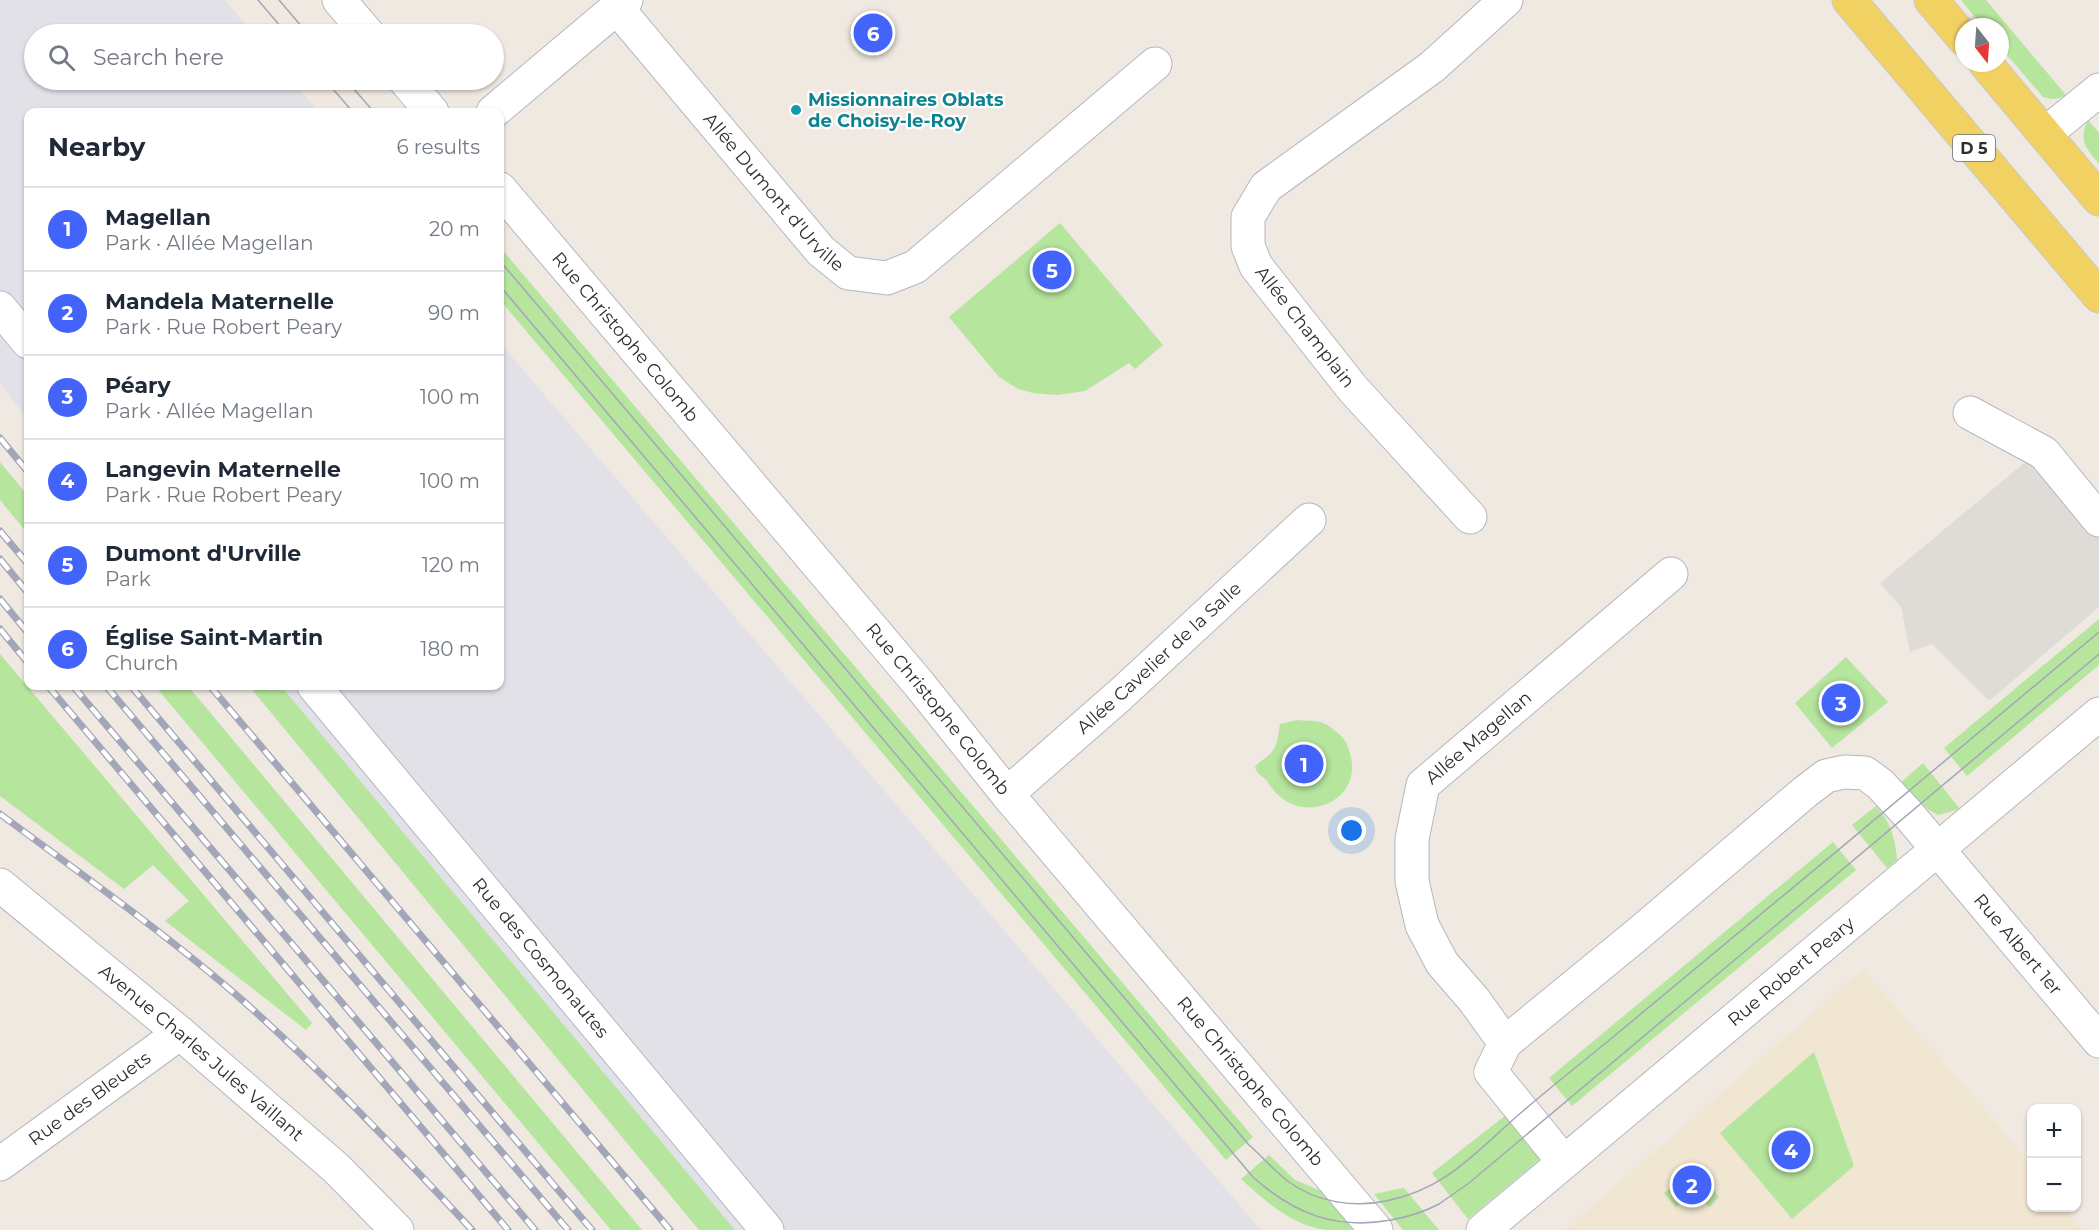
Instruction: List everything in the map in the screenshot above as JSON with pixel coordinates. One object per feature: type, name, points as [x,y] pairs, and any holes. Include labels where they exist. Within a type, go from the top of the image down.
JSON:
[{"type":"main road","name":"D 5","points":[[1849,0],[2099,296]]},
{"type":"main road","points":[[1931,0],[1955,28]]},
{"type":"main road","points":[[1993,72],[2099,199]]},
{"type":"street","points":[[339,0],[359,24]]},
{"type":"street","name":"Allée Champlain","points":[[1470,517],[1353,389],[1256,266],[1248,246],[1248,217],[1266,187],[1432,67],[1506,0]]},
{"type":"street","points":[[498,108],[621,4]]},
{"type":"street","name":"Allée Dumont d'Urville","points":[[621,4],[821,251],[848,273],[887,278],[915,267],[1155,64]]},
{"type":"street","points":[[413,90],[429,108]]},
{"type":"street","points":[[2045,134],[2099,90]]},
{"type":"street","name":"Rue Christophe Colomb","points":[[504,194],[919,684],[1007,794],[1376,1230]]},
{"type":"street","points":[[0,308],[24,337]]},
{"type":"street","points":[[1971,413],[2044,453],[2099,520]]},
{"type":"street","name":"Allée Cavelier de la Salle","points":[[1007,794],[1120,694],[1309,520]]},
{"type":"street","name":"Allée Magellan","points":[[1505,1043],[1474,1000],[1442,963],[1422,925],[1412,880],[1412,839],[1423,785],[1671,574]]},
{"type":"street","name":"Rue des Cosmonautes","points":[[318,690],[768,1230]]},
{"type":"street","name":"Rue Robert Peary","points":[[1483,1230],[2099,714]]},
{"type":"street","points":[[1563,1161],[1491,1072],[1505,1043],[1826,776],[1844,772],[1865,773],[1880,784],[1937,848]]},
{"type":"street","name":"Rue Albert 1er","points":[[1937,848],[2099,1041]]},
{"type":"street","name":"Avenue Charles Jules Vaillant","points":[[0,885],[180,1033],[336,1168],[397,1230]]},
{"type":"street","name":"Rue des Bleuets","points":[[0,1164],[180,1033]]},
{"type":"shaded area","points":[[0,0],[225,0],[245,24],[24,24],[24,90],[300,90],[316,108],[24,108],[24,414],[0,384]]},
{"type":"shaded area","points":[[504,348],[1261,1230],[699,1230],[252,690],[504,690]]},
{"type":"shaded area","points":[[2036,453],[2099,534],[2099,607],[1989,701],[1932,644],[1910,652],[1901,607],[1880,583]]},
{"type":"shaded area","points":[[1863,969],[2027,1160],[2027,1212],[2067,1212],[2082,1230],[1565,1230]]},
{"type":"green space","points":[[1961,0],[1986,0],[2001,18],[1976,18]]},
{"type":"green space","points":[[2009,27],[2066,95],[2055,99],[2043,97],[2009,57]]},
{"type":"green space","points":[[2088,120],[2099,133],[2099,164],[2085,144],[2084,133]]},
{"type":"green space","points":[[1060,223],[1163,345],[1135,369],[1129,363],[1085,391],[1057,395],[1033,393],[1018,389],[999,377],[949,317]]},
{"type":"green space","points":[[504,252],[1253,1137],[1226,1160],[504,305]]},
{"type":"green space","points":[[0,462],[24,491],[24,529],[0,500]]},
{"type":"green space","points":[[2099,619],[2099,665],[1967,776],[1944,748]]},
{"type":"green space","points":[[0,654],[24,682],[24,690],[30,690],[312,1023],[306,1030],[165,921],[189,901],[153,865],[124,889],[0,796]]},
{"type":"green space","points":[[1846,657],[1888,702],[1832,748],[1795,703]]},
{"type":"green space","points":[[158,690],[191,690],[642,1230],[611,1230]]},
{"type":"green space","points":[[252,690],[284,690],[735,1230],[699,1230]]},
{"type":"green space","points":[[1297,720],[1326,724],[1342,737],[1348,747],[1352,771],[1348,785],[1339,797],[1326,804],[1311,807],[1296,805],[1281,798],[1256,770],[1255,767],[1274,748],[1280,724]]},
{"type":"green space","points":[[1923,763],[1960,809],[1938,815],[1899,784]]},
{"type":"green space","points":[[1876,806],[1889,825],[1895,845],[1897,860],[1887,868],[1852,825]]},
{"type":"green space","points":[[1833,842],[1856,870],[1572,1106],[1549,1078]]},
{"type":"green space","points":[[1814,1052],[1854,1166],[1792,1219],[1720,1133]]},
{"type":"green space","points":[[1506,1115],[1540,1159],[1468,1219],[1432,1173]]},
{"type":"green space","points":[[1269,1155],[1295,1180],[1326,1193],[1356,1230],[1315,1228],[1291,1218],[1270,1204],[1241,1179]]},
{"type":"green space","points":[[1699,1164],[1719,1197],[1709,1207],[1702,1198],[1685,1201],[1676,1207],[1664,1193]]},
{"type":"green space","points":[[1404,1188],[1439,1230],[1403,1230],[1374,1194]]},
{"type":"tram line","points":[[258,0],[278,24]]},
{"type":"tram line","points":[[279,0],[299,24]]},
{"type":"tram line","points":[[334,90],[350,108]]},
{"type":"tram line","points":[[355,90],[370,108]]},
{"type":"tram line","points":[[504,266],[1249,1145],[1289,1182],[1311,1194],[1336,1202],[1374,1203],[1408,1195],[1428,1187],[1461,1166],[1534,1102],[2099,632]]},
{"type":"tram line","points":[[504,291],[1253,1177],[1268,1190],[1300,1210],[1334,1221],[1371,1223],[1410,1216],[1439,1204],[1469,1183],[2099,654]]},
{"type":"railway","points":[[0,438],[24,467]]},
{"type":"railway","points":[[0,531],[24,559]]},
{"type":"railway","points":[[0,559],[24,588]]},
{"type":"railway","points":[[0,599],[24,628]]},
{"type":"railway","points":[[0,629],[24,658]]},
{"type":"railway","points":[[51,690],[508,1230]]},
{"type":"railway","points":[[76,690],[535,1230]]},
{"type":"railway","points":[[109,690],[568,1230]]},
{"type":"railway","points":[[134,690],[592,1230]]},
{"type":"railway","points":[[213,690],[670,1230]]},
{"type":"railway","points":[[0,814],[153,927],[241,999],[360,1112],[472,1230]]},
{"type":"place","name":"Église Saint-Martin","points":[[873,33]]},
{"type":"place","name":"Missionnaires Oblats de Choisy-le-Roy","points":[[796,110]]},
{"type":"place","name":"Dumont d'Urville","points":[[1052,270]]},
{"type":"place","name":"Péary","points":[[1841,703]]},
{"type":"place","name":"Magellan","points":[[1304,764]]},
{"type":"place","name":"Langevin Maternelle","points":[[1791,1150]]},
{"type":"place","name":"Mandela Maternelle","points":[[1692,1185]]}]
